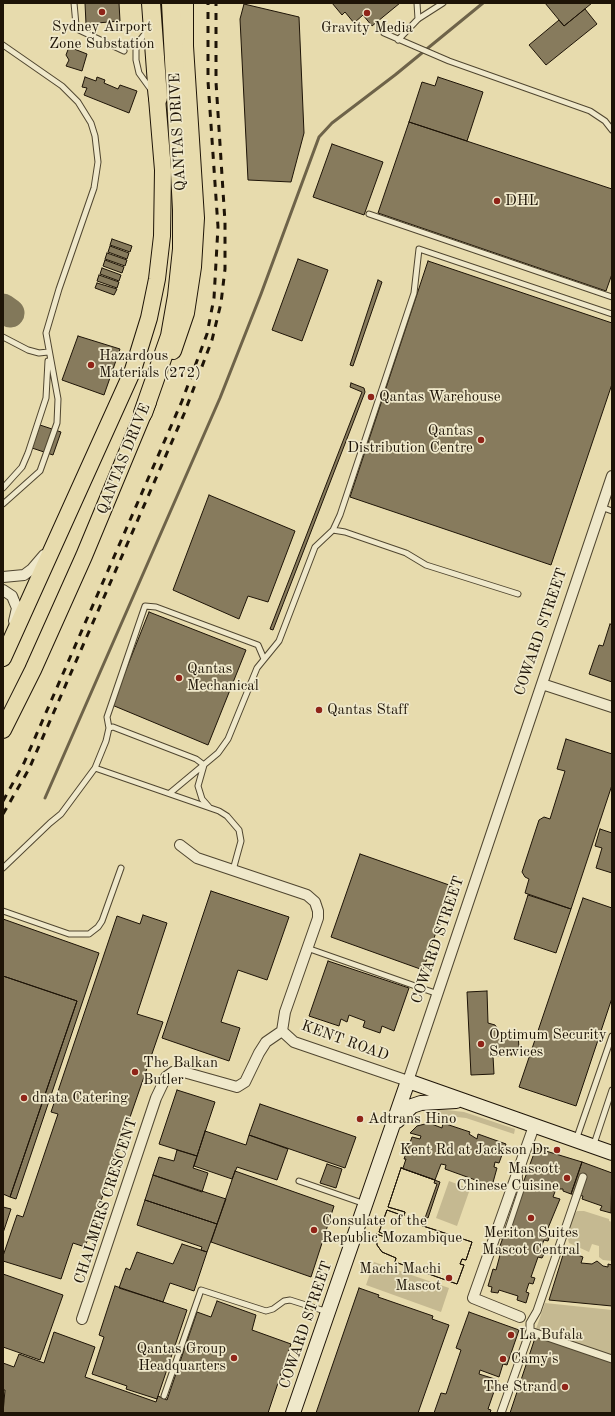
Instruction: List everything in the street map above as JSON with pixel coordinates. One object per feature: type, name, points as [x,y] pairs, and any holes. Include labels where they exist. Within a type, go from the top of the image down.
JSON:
[{"type":"highway","points":[[145,3],[158,98]]},
{"type":"highway","name":"QANTAS DRIVE","points":[[6,651],[133,370],[149,318],[157,279],[162,236],[163,170],[151,3]]},
{"type":"highway","name":"QANTAS DRIVE","points":[[3,730],[33,670],[118,479],[170,336],[177,296],[182,249],[182,210],[171,3]]},
{"type":"highway","points":[[143,413],[174,348],[184,320],[193,267],[196,218],[185,46],[185,3]]},
{"type":"main road","name":"KENT ROAD","points":[[408,1081],[612,1153]]},
{"type":"main road","name":"COWARD STREET","points":[[294,1413],[408,1081]]},
{"type":"main road","points":[[393,1126],[412,1106],[421,1103],[462,1100]]},
{"type":"street","name":"COWARD STREET","points":[[408,1081],[612,476]]},
{"type":"street","points":[[3,577],[21,576],[32,569],[59,533]]},
{"type":"street","points":[[3,590],[12,596],[17,608],[6,651]]},
{"type":"street","points":[[542,684],[612,707]]},
{"type":"street","name":"KENT ROAD","points":[[180,845],[198,858],[307,895],[315,902],[318,911],[318,918],[285,1012],[282,1031],[294,1042],[408,1081]]},
{"type":"street","name":"CHALMERS CRESCENT","points":[[82,1319],[156,1098],[164,1081],[173,1072],[180,1071],[237,1087],[245,1082],[266,1042],[282,1031]]},
{"type":"street","points":[[520,1317],[473,1298],[494,1233],[534,1126]]},
{"type":"street","points":[[501,1413],[530,1331],[530,1324],[537,1311],[583,1177]]},
{"type":"street","points":[[530,1331],[612,1359]]},
{"type":"lane","points":[[74,3],[76,25],[79,30],[124,51]]},
{"type":"lane","points":[[417,3],[418,19]]},
{"type":"lane","points":[[398,40],[418,19],[443,3]]},
{"type":"lane","points":[[384,33],[436,55],[590,111],[604,121],[612,130]]},
{"type":"lane","points":[[3,45],[70,93],[91,123],[98,148],[96,182],[47,326],[45,340],[58,399],[57,423],[40,471],[3,504]]},
{"type":"lane","points":[[369,214],[612,297]]},
{"type":"lane","points":[[170,793],[218,753],[228,739],[257,668],[279,641],[315,547],[333,530],[340,515],[414,293],[419,248],[612,314]]},
{"type":"lane","points":[[3,337],[28,350],[39,353],[48,352]]},
{"type":"lane","points":[[3,488],[22,467],[42,410],[47,393],[48,352]]},
{"type":"lane","points":[[601,507],[612,511]]},
{"type":"lane","points":[[333,530],[345,532],[406,552],[426,565],[518,594]]},
{"type":"lane","points":[[3,868],[50,823],[62,814],[95,768],[106,741],[109,728],[106,717],[145,606],[156,607],[258,645],[264,659]]},
{"type":"lane","points":[[109,728],[113,727],[196,759],[204,765]]},
{"type":"lane","points":[[204,765],[198,786],[202,798],[210,807]]},
{"type":"lane","points":[[95,768],[210,807],[220,811],[233,820],[239,830],[241,841],[233,870]]},
{"type":"lane","points":[[3,911],[69,934],[85,935],[93,932],[100,924],[121,868]]},
{"type":"lane","points":[[307,948],[438,994]]},
{"type":"lane","points":[[575,1141],[612,1036]]},
{"type":"lane","points":[[593,1147],[612,1090]]},
{"type":"lane","points":[[299,1181],[366,1204]]},
{"type":"lane","points":[[164,1396],[201,1290],[266,1311],[290,1300],[328,1312]]},
{"type":"shaded area","points":[[429,1108],[464,1112],[515,1129],[514,1134],[466,1118],[429,1114]]},
{"type":"shaded area","points":[[449,1181],[470,1189],[457,1226],[436,1218]]},
{"type":"shaded area","points":[[577,1211],[584,1211],[609,1219],[609,1221],[612,1222],[612,1261],[603,1260],[599,1257],[599,1246],[592,1244],[589,1252],[569,1243],[567,1235],[572,1217]]},
{"type":"shaded area","points":[[374,1262],[449,1288],[441,1312],[366,1285]]},
{"type":"shaded area","points":[[545,1303],[612,1310],[612,1357],[536,1329]]},
{"type":"building","name":"Sydney Airport Zone Substation","points":[[85,3],[119,3],[120,21],[86,24]]},
{"type":"building","name":"Gravity Media","points":[[332,3],[400,3],[372,26],[363,15],[354,23],[345,12],[342,15]]},
{"type":"building","points":[[545,3],[592,3],[564,26]]},
{"type":"building","points":[[244,4],[299,17],[304,133],[291,182],[248,180],[240,19]]},
{"type":"building","points":[[585,9],[597,24],[546,65],[529,45],[559,20],[564,26]]},
{"type":"building","points":[[69,47],[87,54],[82,71],[66,66],[69,60],[66,55]]},
{"type":"building","points":[[85,77],[96,81],[97,77],[105,80],[104,83],[118,89],[120,85],[137,91],[129,113],[84,95],[87,88],[82,87]]},
{"type":"building","points":[[438,77],[483,92],[467,141],[409,122],[422,82],[435,86]]},
{"type":"building","name":"DHL","points":[[409,122],[612,189],[612,274],[606,291],[378,213]]},
{"type":"building","points":[[332,144],[383,162],[364,215],[313,197]]},
{"type":"building","points":[[112,239],[132,246],[130,252],[110,245]]},
{"type":"building","points":[[110,246],[129,253],[127,259],[108,252]]},
{"type":"building","points":[[107,253],[127,260],[125,266],[105,259]]},
{"type":"building","points":[[298,259],[328,270],[302,341],[272,330]]},
{"type":"building","points":[[105,260],[124,267],[122,273],[103,266]]},
{"type":"building","name":"Qantas Distribution Centre","points":[[428,261],[612,323],[612,384],[551,565],[350,497]]},
{"type":"building","points":[[102,268],[121,275],[119,281],[100,274]]},
{"type":"building","points":[[99,275],[119,282],[117,288],[97,281]]},
{"type":"building","points":[[378,280],[382,282],[353,366],[350,365]]},
{"type":"building","points":[[97,283],[117,289],[114,295],[95,288]]},
{"type":"building","name":"Hazardous Materials (272)","points":[[78,336],[120,349],[104,395],[62,380]]},
{"type":"building","points":[[351,383],[364,388],[365,392],[273,630],[270,629],[362,392],[350,387]]},
{"type":"building","points":[[40,425],[61,432],[53,455],[32,448]]},
{"type":"building","name":"Qantas Mechanical","points":[[209,495],[295,531],[268,602],[248,596],[239,619],[173,590]]},
{"type":"building","name":"Qantas Mechanical","points":[[149,612],[246,650],[208,745],[112,705]]},
{"type":"building","points":[[610,624],[612,625],[612,682],[589,674],[599,645],[603,646]]},
{"type":"building","points":[[566,739],[612,754],[612,785],[571,909],[525,893],[529,879],[525,877],[522,872],[539,820],[544,817],[550,819],[565,771],[557,769]]},
{"type":"building","points":[[600,829],[612,833],[612,873],[596,868],[602,848],[595,846]]},
{"type":"building","points":[[360,854],[452,886],[423,970],[331,937]]},
{"type":"building","points":[[211,891],[289,917],[267,980],[238,970],[221,1022],[240,1028],[229,1061],[162,1038]]},
{"type":"building","points":[[528,895],[571,909],[556,953],[514,939]]},
{"type":"building","points":[[583,898],[612,908],[612,998],[576,1106],[519,1087]]},
{"type":"building","points":[[143,915],[167,923],[137,1014],[163,1022],[85,1247],[73,1243],[61,1279],[3,1261],[3,1256],[17,1215],[23,1217],[58,1114],[51,1112],[117,916],[140,924]]},
{"type":"building","points":[[3,919],[99,953],[16,1199],[10,1197],[77,1001],[3,976]]},
{"type":"building","points":[[328,961],[409,988],[394,1031],[382,1026],[380,1033],[363,1027],[365,1021],[349,1015],[347,1022],[341,1019],[339,1026],[309,1016]]},
{"type":"building","name":"dnata Catering","points":[[3,976],[77,1001],[10,1197],[3,1194]]},
{"type":"building","points":[[487,991],[488,1023],[495,1025],[501,1034],[518,1033],[519,1048],[511,1048],[512,1055],[493,1056],[494,1074],[471,1075],[467,992]]},
{"type":"building","points":[[177,1090],[215,1102],[197,1156],[159,1144]]},
{"type":"building","points":[[260,1104],[356,1137],[345,1168],[249,1135]]},
{"type":"building","points":[[429,1123],[442,1128],[443,1123],[470,1132],[469,1134],[477,1139],[478,1134],[506,1144],[499,1163],[495,1162],[494,1167],[497,1168],[492,1186],[445,1169],[446,1165],[441,1164],[435,1180],[401,1168],[403,1168],[406,1159],[404,1159],[412,1137],[420,1139],[421,1136],[410,1133],[417,1126]]},
{"type":"building","points":[[205,1131],[246,1145],[249,1135],[288,1149],[277,1180],[237,1167],[232,1179],[194,1166]]},
{"type":"building","name":"Meriton Suites Mascot Central","points":[[536,1148],[582,1162],[571,1194],[563,1191],[563,1189],[556,1189],[553,1197],[560,1199],[546,1233],[550,1234],[548,1241],[544,1240],[540,1250],[545,1252],[542,1258],[538,1257],[531,1277],[535,1278],[533,1284],[529,1283],[526,1292],[529,1293],[526,1303],[517,1300],[518,1296],[499,1290],[498,1293],[491,1292],[492,1287],[488,1286],[493,1269],[496,1270],[500,1255],[497,1254]]},
{"type":"building","points":[[177,1150],[197,1156],[193,1168],[208,1173],[202,1192],[153,1175],[159,1157],[174,1161]]},
{"type":"building","points":[[582,1162],[612,1173],[611,1213],[600,1210],[602,1206],[582,1199],[583,1196],[571,1194]]},
{"type":"building","points":[[327,1164],[342,1169],[336,1188],[320,1183]]},
{"type":"building","points":[[401,1168],[435,1180],[434,1183],[437,1184],[425,1218],[423,1217],[420,1225],[472,1242],[466,1260],[462,1259],[460,1264],[464,1265],[457,1284],[395,1262],[396,1258],[382,1252],[377,1245],[376,1234],[385,1237],[386,1235],[379,1232],[387,1210],[404,1216],[405,1212],[388,1207]]},
{"type":"building","points":[[401,1168],[440,1182],[428,1218],[423,1217],[420,1225],[472,1242],[466,1260],[462,1259],[460,1264],[464,1265],[457,1284],[395,1262],[396,1258],[382,1252],[377,1245],[376,1234],[385,1237],[386,1235],[379,1232],[387,1210],[404,1216],[405,1212],[388,1207]]},
{"type":"building","points":[[235,1171],[334,1206],[311,1277],[211,1242]]},
{"type":"building","points":[[153,1175],[226,1199],[217,1224],[145,1200]]},
{"type":"building","points":[[145,1200],[217,1224],[207,1252],[201,1250],[202,1247],[137,1225]]},
{"type":"building","points":[[3,1207],[11,1209],[3,1233]]},
{"type":"building","points":[[182,1244],[207,1252],[194,1291],[170,1283],[163,1302],[119,1288],[126,1268],[130,1270],[137,1252],[173,1264]]},
{"type":"building","points":[[570,1252],[583,1257],[581,1263],[592,1264],[597,1261],[603,1266],[608,1267],[608,1264],[612,1265],[612,1306],[549,1300],[563,1255]]},
{"type":"building","points":[[3,1274],[63,1295],[40,1360],[3,1347]]},
{"type":"building","points":[[115,1286],[187,1310],[157,1399],[126,1389],[127,1386],[92,1374],[104,1337],[99,1335]]},
{"type":"building","points":[[359,1288],[379,1295],[378,1297],[433,1316],[432,1319],[449,1325],[418,1413],[316,1413]]},
{"type":"building","name":"Qantas Group Headquarters","points":[[217,1301],[256,1315],[252,1330],[291,1344],[268,1413],[3,1413],[5,1390],[3,1390],[3,1363],[14,1367],[19,1354],[44,1363],[54,1332],[95,1347],[85,1377],[156,1402],[158,1396],[167,1400],[197,1312],[211,1317]]},
{"type":"building","points":[[469,1312],[519,1330],[507,1365],[503,1364],[499,1377],[480,1370],[479,1374],[498,1380],[488,1409],[491,1410],[490,1413],[434,1413],[441,1393],[446,1394],[461,1350],[456,1348]]},
{"type":"building","name":"The Strand","points":[[536,1335],[612,1362],[612,1413],[510,1413]]},
{"type":"waterway","points":[[45,798],[220,398],[261,294],[319,137],[332,123],[395,75],[483,3]]},
{"type":"taxiway","points":[[3,308],[10,313]]},
{"type":"railway","points":[[3,801],[24,763],[182,401],[207,334],[214,298],[218,227],[208,81],[208,3]]},
{"type":"railway","points":[[3,814],[29,769],[184,414],[212,340],[221,303],[225,269],[225,222],[216,82],[216,3]]},
{"type":"place","name":"Sydney Airport Zone Substation","points":[[102,12]]},
{"type":"place","name":"Gravity Media","points":[[367,13]]},
{"type":"place","name":"DHL","points":[[497,201]]},
{"type":"place","name":"Hazardous Materials (272)","points":[[91,365]]},
{"type":"place","name":"Qantas Warehouse","points":[[371,397]]},
{"type":"place","name":"Qantas Distribution Centre","points":[[481,440]]},
{"type":"place","name":"Qantas Mechanical","points":[[179,678]]},
{"type":"place","name":"Qantas Staff","points":[[319,710]]},
{"type":"place","name":"Optimum Security Services","points":[[481,1044]]},
{"type":"place","name":"The Balkan Butler","points":[[135,1072]]},
{"type":"place","name":"dnata Catering","points":[[24,1098]]},
{"type":"place","name":"Adtrans Hino","points":[[360,1119]]},
{"type":"place","name":"Kent Rd at Jackson Dr","points":[[557,1150]]},
{"type":"place","name":"Mascott Chinese Cuisine","points":[[567,1178]]},
{"type":"place","name":"Meriton Suites Mascot Central","points":[[531,1218]]},
{"type":"place","name":"Consulate of the Republic Mozambique","points":[[314,1230]]},
{"type":"place","name":"Machi Machi Mascot","points":[[449,1278]]},
{"type":"place","name":"La Bufala","points":[[511,1335]]},
{"type":"place","name":"Qantas Group Headquarters","points":[[234,1358]]},
{"type":"place","name":"Camy's","points":[[503,1359]]},
{"type":"place","name":"The Strand","points":[[565,1387]]}]
